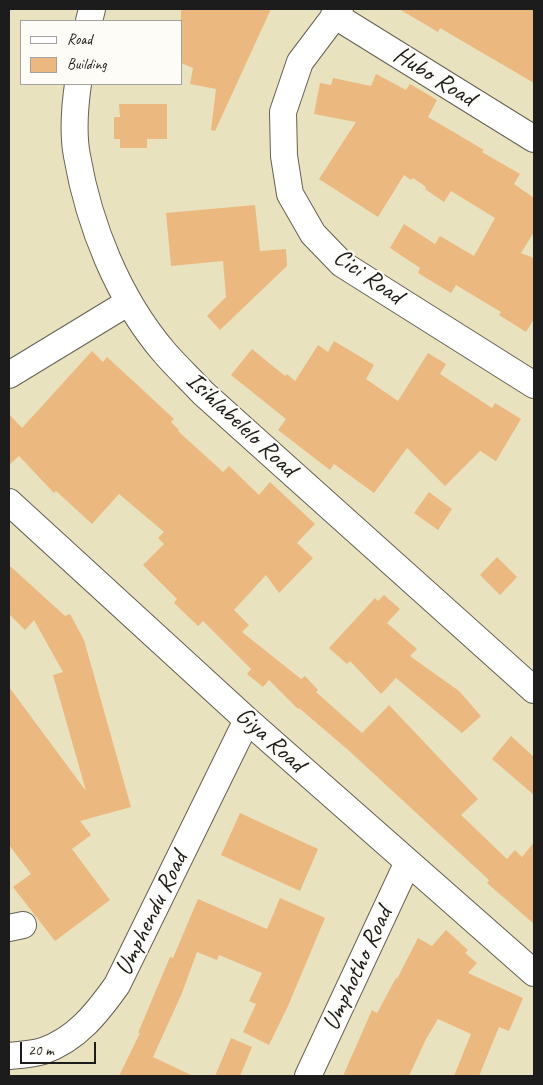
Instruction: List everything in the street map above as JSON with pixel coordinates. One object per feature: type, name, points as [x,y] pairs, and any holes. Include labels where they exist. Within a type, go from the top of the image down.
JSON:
[{"type":"street","name":"Hubo Road","points":[[337,12],[534,139]]},
{"type":"street","name":"Cici Road","points":[[337,12],[300,62],[283,112],[284,156],[290,194],[313,234],[342,264],[534,385]]},
{"type":"street","name":"Isihlabelelo Road","points":[[78,85],[75,102],[77,154],[92,217],[111,270],[129,302],[164,351],[203,393],[534,690]]},
{"type":"street","points":[[9,375],[129,302]]},
{"type":"street","name":"Giya Road","points":[[9,502],[247,720],[534,973]]},
{"type":"street","name":"Umphendu Road","points":[[9,1056],[42,1051],[73,1037],[94,1016],[117,985],[247,720]]},
{"type":"street","name":"Umphotho Road","points":[[308,1076],[408,862]]},
{"type":"building","points":[[181,9],[271,9],[215,131],[211,130],[216,89],[190,84],[193,68],[182,63]]},
{"type":"building","points":[[399,9],[534,9],[534,83],[440,28],[438,32]]},
{"type":"building","points":[[376,74],[406,90],[410,84],[437,100],[428,117],[520,174],[514,184],[534,198],[534,232],[521,253],[534,258],[534,319],[526,332],[499,315],[501,312],[456,285],[451,293],[418,273],[420,268],[390,248],[404,224],[435,244],[440,236],[474,256],[495,218],[451,191],[444,202],[413,178],[411,180],[404,175],[378,217],[319,179],[356,122],[314,114],[320,83],[331,85],[333,78],[371,86]]},
{"type":"building","points":[[119,104],[167,104],[167,139],[147,139],[147,148],[120,148],[120,139],[114,139],[114,117],[120,117]]},
{"type":"building","points":[[255,205],[260,251],[286,249],[287,266],[220,330],[207,316],[226,297],[223,261],[171,266],[166,213]]},
{"type":"building","points":[[334,341],[374,365],[366,379],[398,401],[428,353],[446,364],[440,374],[492,408],[495,403],[521,419],[496,461],[480,451],[445,486],[407,448],[374,493],[334,464],[330,470],[278,430],[286,419],[231,375],[252,349],[285,376],[287,374],[295,381],[318,345],[328,352]]},
{"type":"building","points":[[92,351],[103,362],[107,357],[144,391],[174,419],[171,422],[178,431],[223,472],[229,466],[259,495],[270,482],[315,524],[297,543],[313,558],[279,593],[266,575],[234,610],[249,625],[242,632],[301,679],[305,676],[318,690],[316,692],[362,733],[389,705],[478,799],[461,815],[507,859],[515,850],[522,857],[534,842],[534,924],[487,883],[489,880],[347,749],[298,709],[269,680],[263,687],[247,674],[251,669],[203,621],[198,626],[174,603],[177,599],[143,565],[164,544],[158,538],[164,532],[119,494],[92,524],[56,491],[54,493],[19,456],[9,465],[9,414],[22,428]]},
{"type":"building","points":[[429,492],[452,509],[438,530],[414,513]]},
{"type":"building","points":[[497,557],[517,577],[500,595],[480,575]]},
{"type":"building","points":[[9,565],[65,616],[70,614],[84,640],[131,807],[80,821],[91,835],[72,849],[110,900],[55,941],[13,887],[31,874],[9,845],[9,687],[86,791],[53,675],[63,672],[34,620],[25,630],[9,614]]},
{"type":"building","points":[[384,595],[400,609],[387,623],[417,649],[410,656],[459,691],[481,716],[462,733],[396,678],[381,694],[350,661],[347,664],[329,648],[375,598],[378,601]]},
{"type":"building","points":[[511,736],[534,757],[534,795],[492,759]]},
{"type":"building","points":[[240,813],[318,849],[300,891],[221,855]]},
{"type":"building","points":[[280,898],[325,918],[288,1006],[269,1045],[243,1032],[256,1004],[249,1001],[262,973],[219,955],[217,960],[197,952],[182,993],[153,1057],[193,1076],[119,1076],[140,1033],[138,1033],[170,957],[173,958],[198,899],[267,929]]},
{"type":"building","points":[[446,930],[468,950],[465,953],[477,963],[468,973],[523,998],[509,1031],[499,1027],[479,1076],[454,1076],[471,1034],[438,1019],[426,1039],[409,1076],[343,1076],[372,1010],[377,1013],[418,938],[432,946]]},
{"type":"building","points":[[231,1038],[252,1047],[240,1076],[215,1076]]}]
